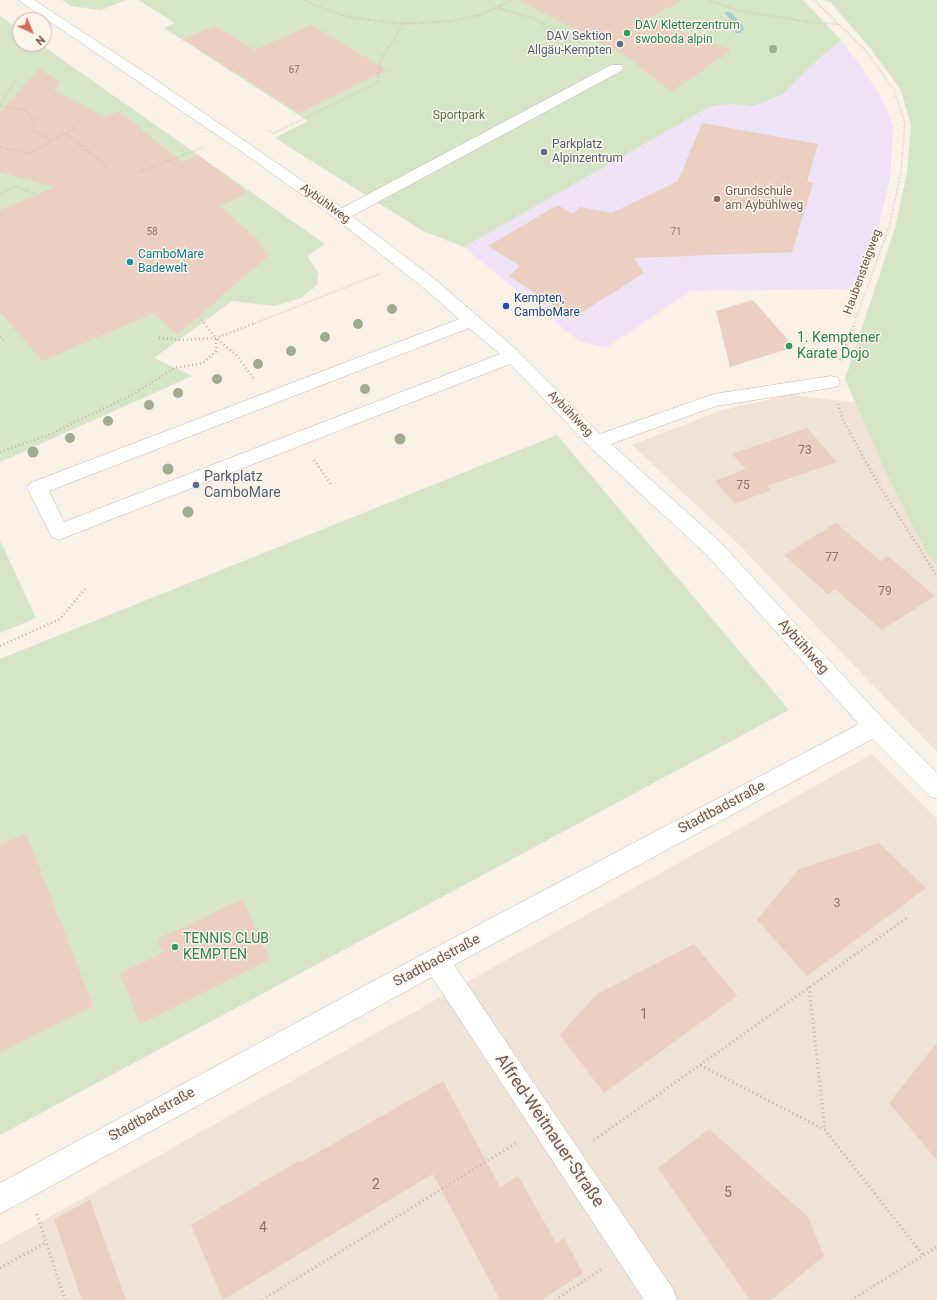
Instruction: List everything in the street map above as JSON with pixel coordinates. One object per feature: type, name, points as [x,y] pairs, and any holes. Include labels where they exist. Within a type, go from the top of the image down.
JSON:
[{"type":"street","name":"Aybühlweg","points":[[25,0],[230,137],[341,214],[405,263],[472,320],[513,356],[597,442],[714,549],[875,726],[937,789]]},
{"type":"street","points":[[341,214],[616,68]]},
{"type":"street","points":[[472,320],[37,488],[59,532],[513,356]]},
{"type":"street","name":"Aybühlweg","points":[[597,442],[714,400],[831,382]]},
{"type":"street","name":"Stadtbadstraße","points":[[1,1197],[436,961],[875,726]]},
{"type":"street","name":"Alfred-Weitnauer-Straße","points":[[436,961],[662,1300]]},
{"type":"path","points":[[304,0],[324,9],[352,18],[403,24],[450,21],[480,15],[513,0]]},
{"type":"path","points":[[707,0],[740,11],[816,24],[839,24]]},
{"type":"path","name":"Haubensteigweg","points":[[814,0],[865,50],[894,90],[905,123],[901,172],[889,228],[831,382]]},
{"type":"path","points":[[498,8],[501,4]]},
{"type":"path","points":[[498,8],[532,18],[607,58],[615,59],[616,68]]},
{"type":"path","points":[[269,131],[274,133],[377,83],[381,59],[403,24]]},
{"type":"path","points":[[15,81],[0,106],[23,109],[29,113],[34,122],[34,130],[52,140]]},
{"type":"path","points":[[0,147],[29,154],[76,126]]},
{"type":"path","points":[[66,133],[107,166]]},
{"type":"path","points":[[140,172],[230,137]]},
{"type":"path","points":[[0,194],[16,186],[37,194]]},
{"type":"path","points":[[159,338],[181,340],[216,338],[405,263]]},
{"type":"path","points":[[199,316],[216,338]]},
{"type":"path","points":[[0,337],[5,341]]},
{"type":"path","points":[[0,452],[46,436],[130,396],[175,368],[202,363]]},
{"type":"path","points":[[831,382],[843,420],[873,475],[937,576]]},
{"type":"path","points":[[0,646],[60,619],[85,589]]},
{"type":"path","points":[[568,1159],[908,917]]},
{"type":"path","points":[[809,987],[825,1130]]},
{"type":"path","points":[[700,1065],[825,1130],[924,1255]]},
{"type":"path","points":[[262,1300],[545,1125]]},
{"type":"path","points":[[28,1183],[45,1243],[65,1300]]},
{"type":"path","points":[[0,1268],[45,1243]]},
{"type":"path","points":[[851,1300],[937,1247]]},
{"type":"path","points":[[555,1300],[630,1251]]},
{"type":"shaded area","name":"Grundschule am Aybühlweg","points":[[841,40],[860,65],[882,99],[893,126],[891,173],[879,225],[856,289],[691,291],[606,348],[579,341],[464,247],[709,107],[730,104],[754,106],[812,65]]},
{"type":"shaded area","points":[[790,395],[855,402],[889,480],[925,550],[937,566],[937,752],[738,544],[632,445],[722,410]]},
{"type":"shaded area","points":[[872,754],[937,819],[937,1300],[0,1300],[0,1245]]},
{"type":"green space","points":[[62,0],[126,0],[101,10],[71,6]]},
{"type":"green space","name":"Sportpark","points":[[138,0],[803,0],[841,40],[812,65],[783,94],[754,106],[730,104],[709,107],[464,247],[423,231],[275,138],[308,121],[164,28],[175,23]]},
{"type":"green space","points":[[823,0],[937,0],[937,566],[925,550],[889,480],[845,379],[895,228],[907,173],[911,125],[901,90],[871,49],[830,2]]},
{"type":"green space","points":[[0,16],[12,24],[12,52],[51,52],[325,244],[307,256],[318,272],[317,285],[301,298],[274,306],[232,301],[154,358],[192,376],[0,462]]},
{"type":"green space","name":"TENNIS CLUB KEMPTEN","points":[[557,435],[789,710],[0,1135],[0,659]]},
{"type":"green space","points":[[0,540],[36,618],[0,633]]},
{"type":"building","name":"DAV Kletterzentrum swoboda alpin","points":[[519,0],[682,0],[649,18],[731,50],[672,92],[637,65],[640,64]]},
{"type":"building","points":[[311,25],[387,70],[299,113],[183,39],[215,26],[254,50]]},
{"type":"building","name":"CamboMare Badewelt","points":[[40,68],[60,83],[54,90],[105,117],[119,111],[182,162],[198,155],[248,193],[220,206],[261,243],[258,244],[270,254],[177,335],[154,313],[43,361],[0,312],[0,210],[55,187],[0,172],[0,112]]},
{"type":"building","name":"Grundschule am Aybühlweg","points":[[702,123],[818,144],[807,182],[813,183],[792,252],[634,258],[644,273],[573,318],[509,276],[520,266],[488,246],[558,205],[573,214],[580,207],[612,213],[678,181]]},
{"type":"building","points":[[753,300],[794,347],[730,367],[716,311]]},
{"type":"building","points":[[807,428],[837,462],[767,486],[771,490],[735,504],[715,481],[746,469],[732,454]]},
{"type":"building","points":[[836,523],[880,561],[888,556],[935,596],[882,630],[835,589],[828,594],[784,555]]},
{"type":"building","points":[[26,833],[93,1006],[0,1053],[0,845]]},
{"type":"building","points":[[879,843],[926,888],[807,976],[757,920],[799,869]]},
{"type":"building","points":[[242,899],[270,959],[140,1024],[120,973],[163,953],[157,940]]},
{"type":"building","points":[[694,944],[737,996],[604,1093],[560,1035],[597,994]]},
{"type":"building","points":[[937,1043],[937,1160],[889,1103]]},
{"type":"building","points":[[443,1081],[500,1187],[518,1176],[556,1243],[564,1238],[583,1273],[542,1300],[500,1300],[433,1174],[223,1300],[191,1225],[300,1160],[301,1162]]},
{"type":"building","points":[[709,1129],[808,1217],[824,1256],[771,1300],[750,1300],[658,1168]]},
{"type":"building","points":[[90,1200],[126,1300],[82,1300],[54,1219]]},
{"type":"waterway","points":[[713,23],[725,23],[738,32],[741,29],[739,24],[728,13]]},
{"type":"place","name":"DAV Kletterzentrum swoboda alpin","points":[[627,33]]},
{"type":"place","name":"DAV Sektion Allgäu-Kempten","points":[[620,44]]},
{"type":"place","name":"Parkplatz Alpinzentrum","points":[[544,152]]},
{"type":"place","name":"Grundschule am Aybühlweg","points":[[717,199]]},
{"type":"place","name":"CamboMare Badewelt","points":[[130,262]]},
{"type":"place","name":"Kempten, CamboMare","points":[[506,306]]},
{"type":"place","name":"1. Kemptener Karate Dojo","points":[[789,346]]},
{"type":"place","name":"Parkplatz CamboMare","points":[[196,485]]},
{"type":"place","name":"TENNIS CLUB KEMPTEN","points":[[175,947]]}]
